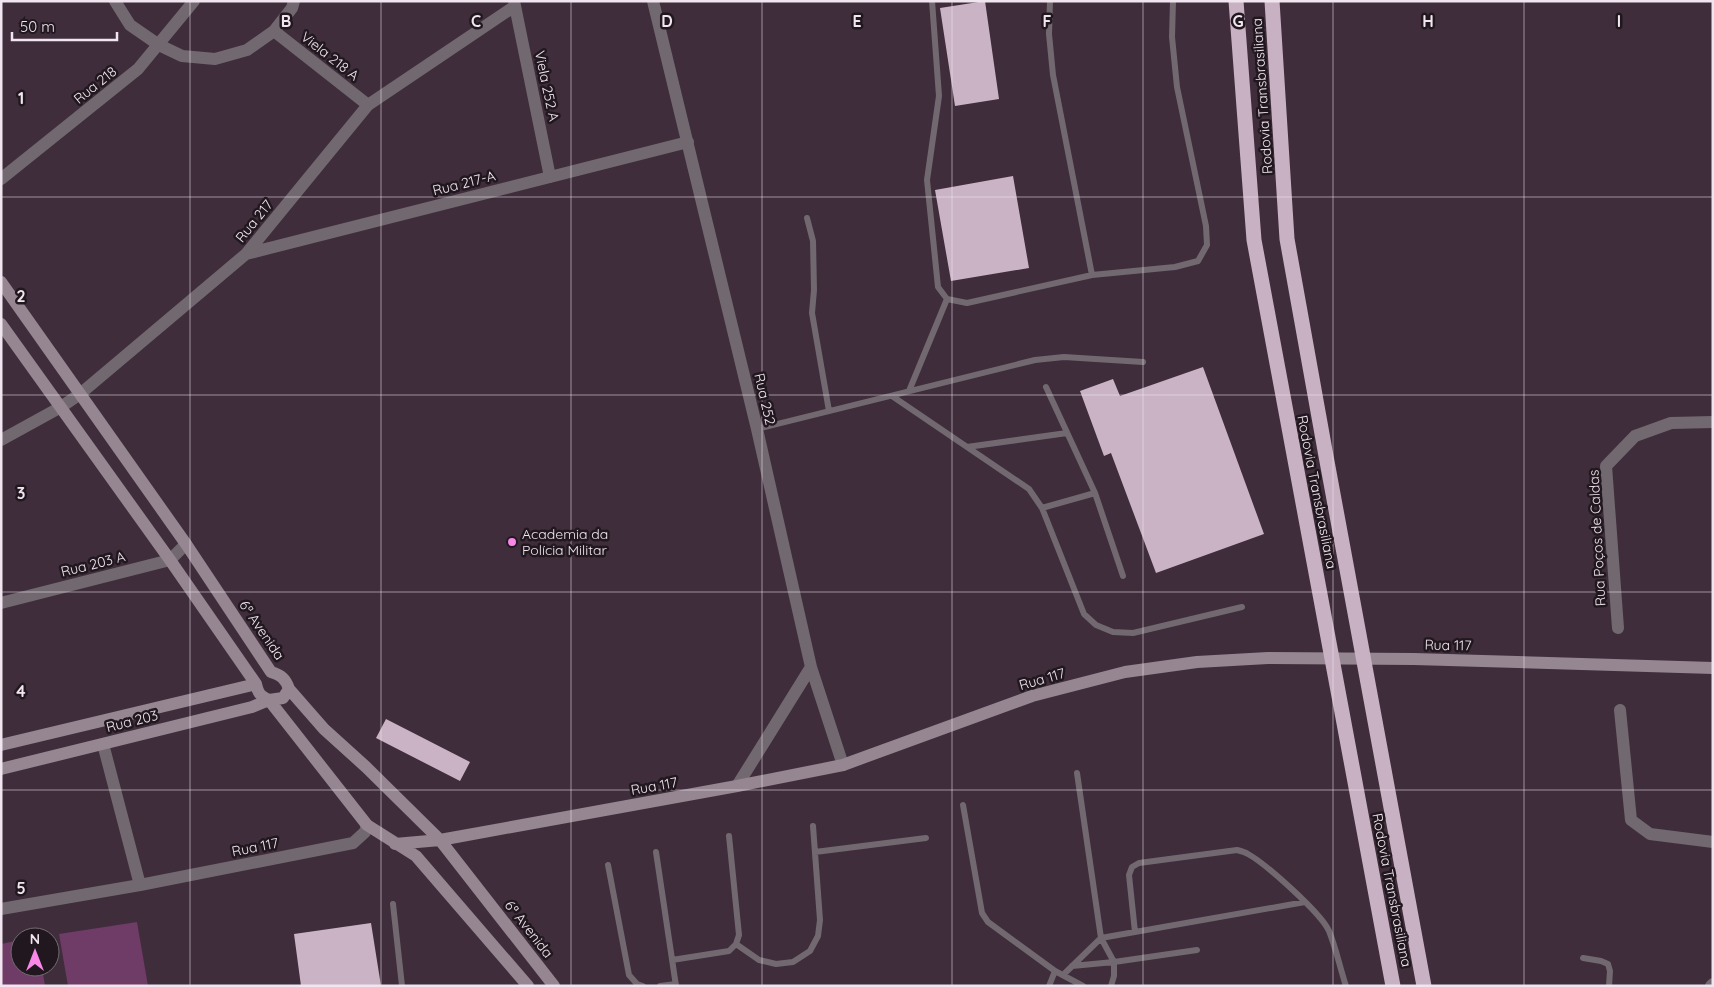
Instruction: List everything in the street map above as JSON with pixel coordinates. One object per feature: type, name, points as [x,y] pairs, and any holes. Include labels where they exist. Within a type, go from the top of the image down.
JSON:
[{"type":"highway","name":"Rodovia Transbrasiliana","points":[[1236,1],[1254,240],[1393,986]]},
{"type":"highway","name":"Rodovia Transbrasiliana","points":[[1272,1],[1287,239],[1424,986]]},
{"type":"street","points":[[115,1],[130,26],[159,45],[182,56],[215,59],[247,50],[274,31],[292,8],[294,1]]},
{"type":"street","name":"Rua 218","points":[[1,180],[138,69],[194,1]]},
{"type":"street","name":"Rua 252","points":[[653,1],[688,142],[811,667],[843,764]]},
{"type":"street","name":"Rua 217","points":[[1,440],[80,394],[246,254],[368,105],[515,4]]},
{"type":"street","name":"Viela 252 A","points":[[515,4],[550,177]]},
{"type":"street","name":"Viela 218 A","points":[[274,31],[368,105]]},
{"type":"street","name":"Rua 217-A","points":[[246,254],[688,142]]},
{"type":"street","name":"6ª Avenida","points":[[1,282],[186,544],[271,672],[282,677],[289,689],[324,729],[366,767],[440,840],[554,986]]},
{"type":"street","points":[[1,324],[170,560],[256,684],[258,693],[269,700],[367,825],[416,856],[525,984]]},
{"type":"street","name":"Rua Poços de Caldas","points":[[1618,628],[1606,466],[1635,436],[1671,423],[1713,422]]},
{"type":"street","points":[[170,560],[186,544]]},
{"type":"street","name":"Rua 203 A","points":[[1,602],[170,560]]},
{"type":"street","name":"Rua 117","points":[[396,844],[440,840],[737,786],[843,764],[1032,696],[1125,672],[1197,662],[1268,658],[1414,659],[1713,668]]},
{"type":"street","points":[[737,786],[811,667]]},
{"type":"street","points":[[256,684],[263,675],[271,672]]},
{"type":"street","name":"Rua 203","points":[[1,745],[256,684]]},
{"type":"street","points":[[269,700],[283,698],[289,689]]},
{"type":"street","name":"Rua 203","points":[[1,769],[252,707],[269,700]]},
{"type":"street","points":[[1620,710],[1631,820],[1650,834],[1713,842]]},
{"type":"street","points":[[103,744],[140,885]]},
{"type":"street","name":"Rua 117","points":[[1,909],[140,885],[353,843],[365,832],[367,825]]},
{"type":"street","points":[[416,856],[440,840]]},
{"type":"lane","points":[[932,1],[939,96],[927,180],[938,287],[947,299],[967,303],[1092,275],[1175,268],[1198,261],[1207,245],[1206,226],[1177,87],[1172,37],[1173,1]]},
{"type":"lane","points":[[1050,1],[1049,34],[1053,75],[1092,275]]},
{"type":"lane","points":[[807,218],[813,241],[814,290],[812,313],[829,411]]},
{"type":"lane","points":[[909,391],[947,299]]},
{"type":"lane","points":[[756,429],[1035,360],[1064,357],[1143,362]]},
{"type":"lane","points":[[1046,387],[1095,493],[1123,576]]},
{"type":"lane","points":[[892,396],[1029,489],[1042,508],[1084,614],[1096,626],[1113,632],[1133,633],[1242,607]]},
{"type":"lane","points":[[967,447],[1067,433]]},
{"type":"lane","points":[[1042,508],[1095,493]]},
{"type":"lane","points":[[1077,773],[1101,938],[1114,962],[1114,976],[1111,986]]},
{"type":"lane","points":[[962,805],[982,914],[988,922],[1055,971],[1083,986]]},
{"type":"lane","points":[[736,944],[759,960],[776,964],[793,962],[810,952],[818,936],[820,920],[813,826]]},
{"type":"lane","points":[[672,960],[729,951],[736,944],[739,935],[729,836]]},
{"type":"lane","points":[[815,852],[926,838]]},
{"type":"lane","points":[[1135,932],[1129,875],[1132,867],[1139,863],[1237,850],[1248,854],[1268,869],[1321,919],[1328,930],[1346,986]]},
{"type":"lane","points":[[656,852],[676,985],[660,986]]},
{"type":"lane","points":[[608,865],[628,975],[637,984],[643,986]]},
{"type":"lane","points":[[1063,975],[1101,938],[1305,902]]},
{"type":"lane","points":[[393,904],[402,986]]},
{"type":"lane","points":[[1072,966],[1197,950]]},
{"type":"lane","points":[[1583,958],[1608,964],[1610,971],[1609,986]]},
{"type":"lane","points":[[1049,986],[1055,971]]},
{"type":"shaded area","points":[[137,922],[148,986],[68,986],[60,934]]},
{"type":"shaded area","points":[[10,942],[10,977],[44,977],[45,986],[1,986],[1,944]]},
{"type":"building","points":[[985,1],[999,99],[955,106],[940,8]]},
{"type":"building","points":[[1013,176],[1029,268],[951,281],[935,190]]},
{"type":"building","points":[[1203,367],[1264,534],[1156,573],[1111,453],[1104,456],[1080,391],[1113,379],[1120,396]]},
{"type":"building","points":[[386,719],[470,762],[460,781],[376,738]]},
{"type":"building","points":[[371,923],[381,986],[301,986],[294,934]]},
{"type":"place","name":"Academia da Polícia Militar","points":[[512,542]]}]
